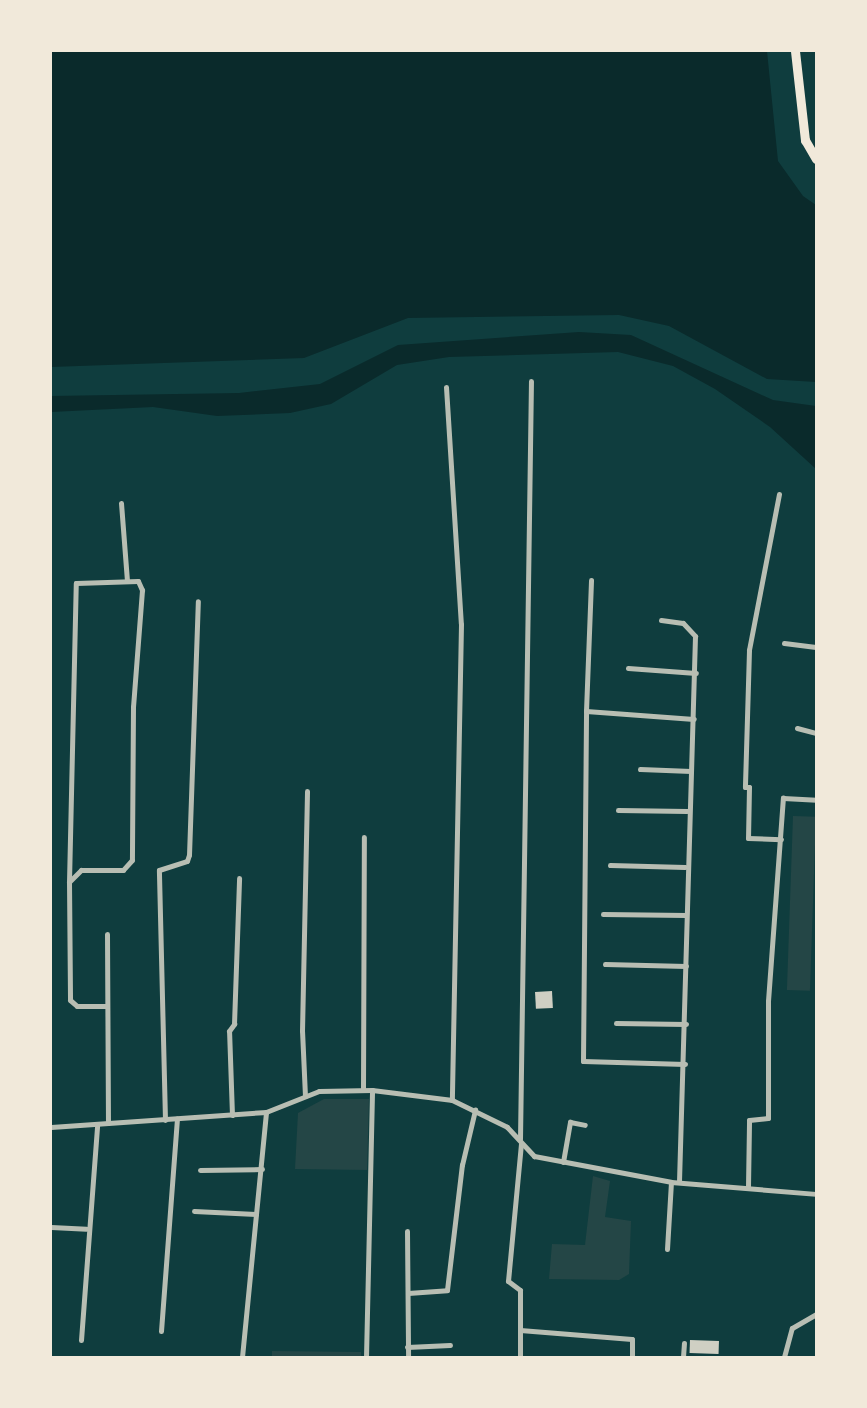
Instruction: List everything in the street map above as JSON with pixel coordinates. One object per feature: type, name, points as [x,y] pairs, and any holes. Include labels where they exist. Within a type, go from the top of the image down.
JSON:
[{"type":"main road","points":[[795,51],[805,140],[816,159]]},
{"type":"street","points":[[520,1357],[520,1290],[508,1281],[521,1142],[531,381]]},
{"type":"street","points":[[446,387],[461,624],[452,1100]]},
{"type":"street","points":[[779,494],[749,650],[745,787],[749,787],[748,838],[781,839]]},
{"type":"street","points":[[121,503],[127,581]]},
{"type":"street","points":[[591,580],[586,711],[583,1061],[685,1064]]},
{"type":"street","points":[[69,882],[77,872],[123,870],[132,860],[134,707],[142,590],[138,581],[76,583],[69,882],[70,1000],[77,1006],[105,1006]]},
{"type":"street","points":[[165,1120],[159,870],[187,861],[189,855],[198,601]]},
{"type":"street","points":[[662,620],[683,623],[695,636],[696,673],[685,867],[686,1024],[679,1182]]},
{"type":"street","points":[[784,643],[816,647]]},
{"type":"street","points":[[628,668],[696,673]]},
{"type":"street","points":[[586,711],[694,719]]},
{"type":"street","points":[[797,728],[816,733]]},
{"type":"street","points":[[640,769],[691,771]]},
{"type":"street","points":[[305,1096],[302,1031],[307,791]]},
{"type":"street","points":[[748,1187],[749,1120],[768,1118],[768,1001],[783,798],[816,800]]},
{"type":"street","points":[[618,810],[687,811]]},
{"type":"street","points":[[363,1090],[364,837]]},
{"type":"street","points":[[611,865],[685,867]]},
{"type":"street","points":[[232,1115],[229,1031],[234,1024],[239,878]]},
{"type":"street","points":[[603,914],[686,915]]},
{"type":"street","points":[[107,934],[105,1006],[108,1123]]},
{"type":"street","points":[[605,964],[686,966]]},
{"type":"street","points":[[616,1023],[686,1024]]},
{"type":"street","points":[[366,1357],[372,1090]]},
{"type":"street","points":[[51,1127],[266,1112],[319,1091],[372,1090],[452,1100],[475,1110],[521,1142],[534,1157],[671,1182],[816,1194]]},
{"type":"street","points":[[408,1293],[447,1290],[462,1165],[475,1110]]},
{"type":"street","points":[[242,1357],[266,1112]]},
{"type":"street","points":[[160,1331],[177,1119]]},
{"type":"street","points":[[563,1162],[570,1122],[585,1125]]},
{"type":"street","points":[[81,1340],[86,1229],[97,1125]]},
{"type":"street","points":[[200,1170],[262,1169]]},
{"type":"street","points":[[667,1249],[671,1182]]},
{"type":"street","points":[[194,1211],[256,1214]]},
{"type":"street","points":[[51,1227],[86,1229]]},
{"type":"street","points":[[407,1231],[408,1357]]},
{"type":"street","points":[[784,1357],[792,1328],[816,1314]]},
{"type":"street","points":[[520,1330],[632,1339],[632,1357]]},
{"type":"street","points":[[683,1357],[684,1343]]},
{"type":"street","points":[[407,1347],[450,1345]]},
{"type":"shaded area","points":[[51,51],[767,51],[778,161],[803,196],[816,205],[816,382],[767,379],[669,326],[619,315],[408,318],[304,358],[51,367]]},
{"type":"shaded area","points":[[579,332],[631,335],[773,400],[816,406],[816,469],[770,427],[715,389],[673,366],[618,352],[449,357],[397,365],[331,404],[290,413],[217,416],[153,407],[51,412],[51,396],[239,393],[320,384],[398,345]]},
{"type":"shaded area","points":[[793,816],[816,817],[810,991],[787,990]]},
{"type":"shaded area","points":[[324,1099],[369,1099],[367,1170],[295,1169],[298,1113]]},
{"type":"shaded area","points":[[593,1176],[610,1181],[605,1217],[631,1221],[629,1274],[619,1280],[549,1279],[552,1244],[585,1245]]},
{"type":"shaded area","points":[[272,1351],[361,1352],[361,1357],[272,1357]]},
{"type":"building","points":[[552,991],[553,1008],[536,1009],[535,992]]},
{"type":"building","points":[[690,1340],[719,1341],[719,1354],[690,1353]]}]
